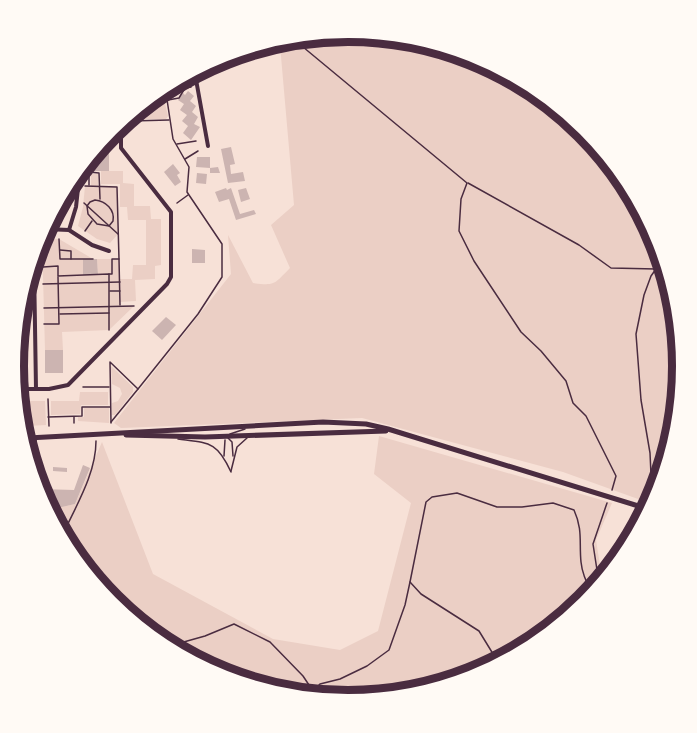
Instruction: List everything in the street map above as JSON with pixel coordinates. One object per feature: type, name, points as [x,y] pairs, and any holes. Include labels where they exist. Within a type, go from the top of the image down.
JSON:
[{"type":"main road","points":[[110,434],[213,427],[348,422],[380,426],[641,507]]},
{"type":"main road","points":[[32,438],[110,434],[169,438],[377,430],[400,433]]},
{"type":"street","points":[[196,80],[208,146]]},
{"type":"street","points":[[25,389],[62,387],[74,381],[167,284],[171,277],[171,212],[121,148],[120,136]]},
{"type":"street","points":[[69,230],[78,188]]},
{"type":"street","points":[[54,229],[69,230],[92,246],[109,251]]},
{"type":"street","points":[[34,286],[36,389]]},
{"type":"lane","points":[[253,435],[237,447],[231,472],[224,456],[224,442],[227,436],[232,432],[257,425]]},
{"type":"lane","points":[[213,427],[227,436],[231,442],[233,460]]},
{"type":"lane","points":[[36,437],[36,454]]},
{"type":"lane","points":[[169,438],[210,444],[224,456]]},
{"type":"path","points":[[301,46],[467,183],[579,245],[611,268],[656,269],[659,272]]},
{"type":"path","points":[[138,389],[110,362],[111,423],[198,314],[222,277],[222,243],[188,194],[189,167],[176,144],[167,100],[179,98],[185,88],[194,87]]},
{"type":"path","points":[[137,121],[170,120]]},
{"type":"path","points":[[176,144],[196,141]]},
{"type":"path","points":[[184,159],[198,151]]},
{"type":"path","points":[[109,226],[113,221],[113,213],[100,200],[99,186],[99,173],[89,172],[87,186],[99,186],[117,187],[120,306]]},
{"type":"path","points":[[467,183],[461,199],[459,231],[474,261],[521,332],[541,351],[566,381],[573,403],[586,417],[616,476],[593,544],[597,574]]},
{"type":"path","points":[[177,203],[188,194]]},
{"type":"path","points":[[100,200],[90,202],[87,206],[87,214],[92,221],[109,226]]},
{"type":"path","points":[[84,203],[118,234]]},
{"type":"path","points":[[85,231],[92,221]]},
{"type":"path","points":[[59,239],[60,259],[93,259]]},
{"type":"path","points":[[71,259],[73,247]]},
{"type":"path","points":[[59,250],[71,251]]},
{"type":"path","points":[[112,274],[112,259],[119,258]]},
{"type":"path","points":[[651,483],[650,453],[641,400],[636,334],[644,295],[656,263]]},
{"type":"path","points":[[43,267],[58,266],[59,314],[59,324],[44,324]]},
{"type":"path","points":[[109,274],[109,330]]},
{"type":"path","points":[[58,276],[120,274]]},
{"type":"path","points":[[43,284],[120,282]]},
{"type":"path","points":[[109,291],[120,291]]},
{"type":"path","points":[[44,308],[134,306]]},
{"type":"path","points":[[59,314],[109,313]]},
{"type":"path","points":[[83,387],[110,387]]},
{"type":"path","points":[[48,399],[49,426]]},
{"type":"path","points":[[48,417],[82,416],[82,407],[111,406]]},
{"type":"path","points":[[74,416],[74,423]]},
{"type":"path","points":[[66,527],[86,485],[96,453],[96,434]]},
{"type":"path","points":[[315,689],[320,684],[340,679],[367,666],[388,650],[405,605],[426,502],[432,497],[457,493],[496,507],[522,507],[553,503],[574,510],[580,523],[580,563],[587,585]]},
{"type":"path","points":[[410,582],[421,594],[479,631],[495,657]]},
{"type":"path","points":[[179,643],[234,624],[270,642],[303,676],[311,689]]},
{"type":"shaded area","points":[[348,42],[412,48],[453,59],[492,75],[546,109],[578,137],[606,169],[630,204],[656,262],[667,303],[673,366],[670,409],[662,450],[644,501],[563,472],[362,418],[121,428],[114,423],[231,274],[228,235],[253,283],[274,283],[290,268],[271,225],[294,205],[280,49]]},
{"type":"shaded area","points":[[164,100],[168,116],[166,119],[140,119]]},
{"type":"shaded area","points":[[101,171],[123,171],[123,183],[134,184],[134,206],[150,206],[151,219],[161,219],[161,265],[155,266],[155,279],[135,280],[136,301],[120,302],[120,306],[134,306],[109,330],[62,332],[63,350],[45,350],[43,258],[50,239],[59,239],[93,259],[98,275],[97,259],[119,259],[120,279],[132,279],[133,265],[146,265],[146,220],[128,220],[127,207],[120,207],[120,184],[101,184]]},
{"type":"shaded area","points":[[91,174],[98,174],[98,186],[117,187],[118,234],[110,243],[97,239],[78,226],[85,186],[91,186]]},
{"type":"shaded area","points":[[111,366],[133,387],[133,392],[115,415],[112,415],[112,403],[118,401],[122,394],[120,388],[112,384]]},
{"type":"shaded area","points":[[80,392],[108,392],[108,405],[81,405],[80,414],[51,415],[51,401],[79,401]]},
{"type":"shaded area","points":[[27,401],[45,401],[46,425],[29,426]]},
{"type":"shaded area","points":[[84,408],[109,408],[109,423],[78,421],[78,417],[84,417]]},
{"type":"shaded area","points":[[379,436],[612,503],[596,540],[601,570],[578,596],[546,624],[511,648],[473,666],[432,680],[391,688],[348,691],[306,688],[265,680],[224,666],[186,648],[151,624],[119,596],[91,564],[67,529],[56,508],[75,504],[102,442],[153,574],[273,639],[340,650],[378,631],[411,503],[374,474]]},
{"type":"building","points":[[188,91],[194,96],[190,101],[196,106],[192,112],[198,117],[194,124],[200,127],[191,140],[183,133],[188,126],[182,121],[187,115],[180,110],[184,104],[178,100],[183,93],[185,95]]},
{"type":"building","points":[[231,147],[235,164],[230,165],[231,174],[243,172],[245,181],[228,183],[221,149]]},
{"type":"building","points":[[109,148],[109,171],[94,171],[94,166]]},
{"type":"building","points":[[197,157],[210,157],[210,168],[196,167]]},
{"type":"building","points":[[173,164],[180,173],[177,175],[181,182],[175,186],[164,172]]},
{"type":"building","points":[[218,167],[220,173],[210,173],[210,168]]},
{"type":"building","points":[[197,173],[207,174],[206,184],[196,183]]},
{"type":"building","points":[[226,188],[227,190],[231,188],[240,214],[254,210],[256,214],[236,220],[229,199],[219,202],[215,192]]},
{"type":"building","points":[[246,188],[250,199],[241,202],[238,190]]},
{"type":"building","points":[[192,249],[205,250],[205,263],[192,263]]},
{"type":"building","points":[[83,259],[97,259],[98,275],[83,275]]},
{"type":"building","points":[[166,317],[176,325],[162,340],[152,331]]},
{"type":"building","points":[[45,350],[63,350],[63,373],[45,373]]},
{"type":"building","points":[[83,465],[90,468],[75,504],[56,508],[48,489],[74,490]]},
{"type":"building","points":[[53,467],[67,468],[67,472],[53,471]]}]
